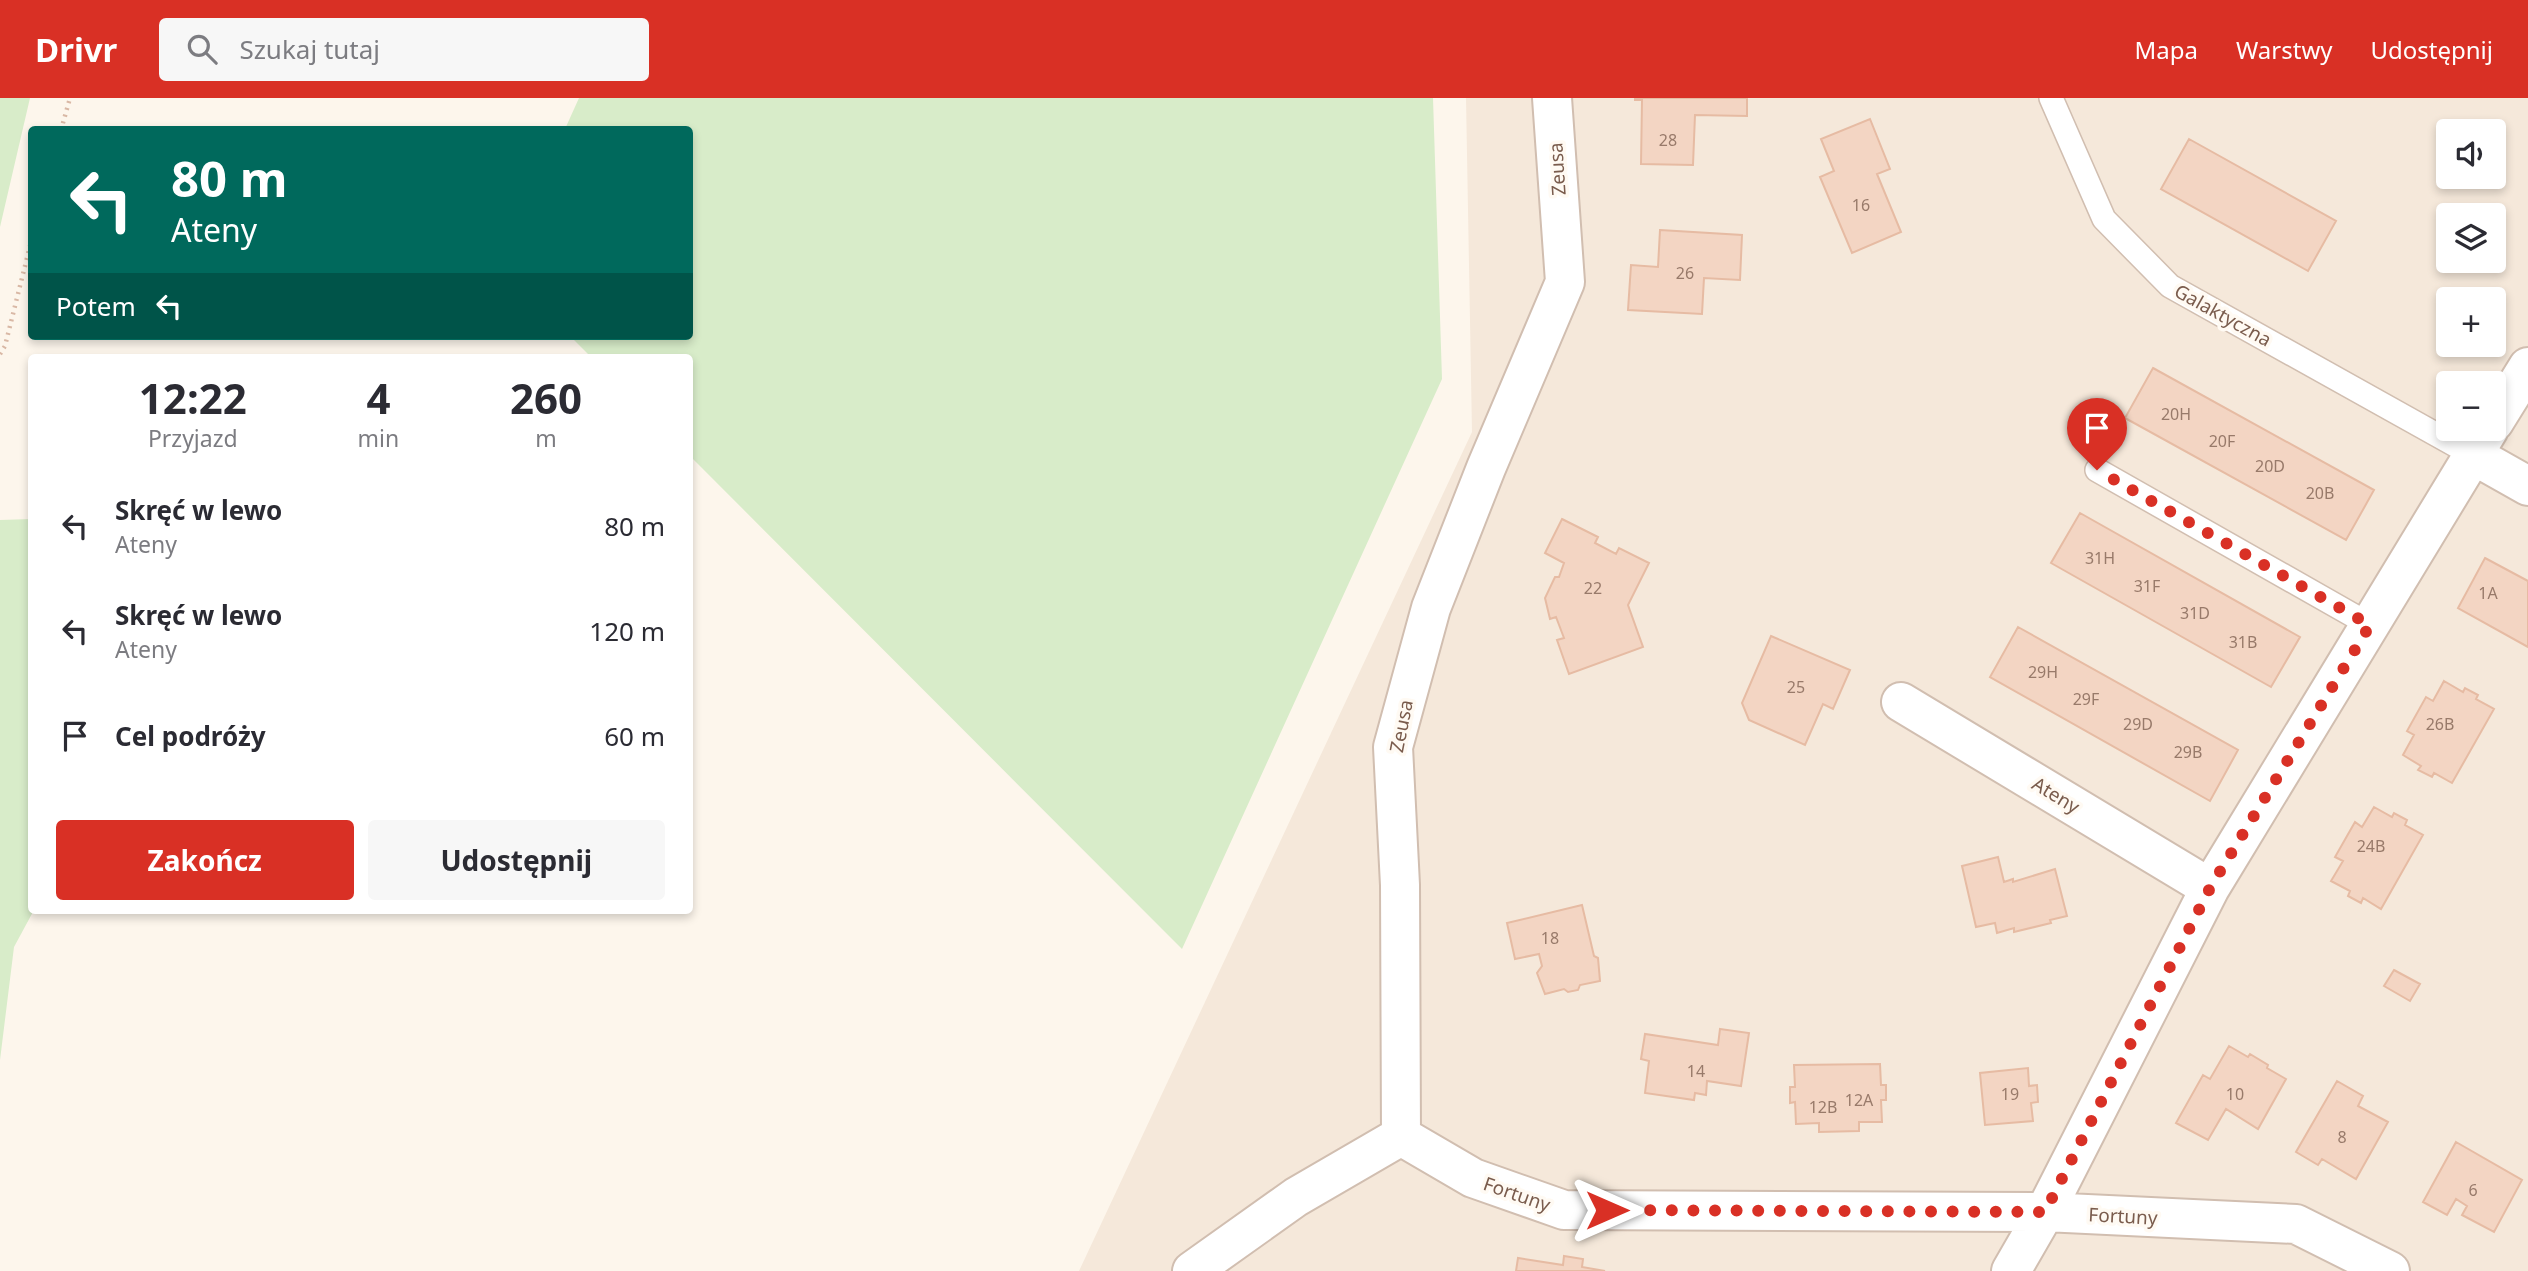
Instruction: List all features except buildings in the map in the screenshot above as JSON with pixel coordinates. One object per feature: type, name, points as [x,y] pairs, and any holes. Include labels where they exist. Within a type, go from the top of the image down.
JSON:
[{"type":"street","name":"Zeusa","points":[[1401,1136],[1400,884],[1393,747],[1431,608],[1564,282],[1552,98]]},
{"type":"street","points":[[2506,403],[2528,367]]},
{"type":"street","points":[[2011,1271],[2045,1212],[2210,888],[2481,442],[2528,486]]},
{"type":"street","name":"Ateny","points":[[1901,702],[2210,888]]},
{"type":"street","name":"Fortuny","points":[[1401,1136],[1473,1178],[1564,1210],[2045,1212],[2296,1224],[2390,1271]]},
{"type":"street","points":[[1192,1271],[1296,1197],[1401,1136]]},
{"type":"lane","name":"Galaktyczna","points":[[2051,98],[2104,219],[2170,286],[2481,442]]},
{"type":"lane","points":[[2097,470],[2370,625]]},
{"type":"path","points":[[62,126],[70,98]]},
{"type":"path","points":[[0,354],[5,346],[28,254]]},
{"type":"shaded area","points":[[1466,98],[2528,98],[2528,1271],[1079,1271],[1472,432]]},
{"type":"green space","points":[[0,98],[30,98],[0,227]]},
{"type":"green space","points":[[579,98],[1433,98],[1442,379],[1182,949],[693,459],[693,354],[588,354],[574,340],[693,340],[693,126],[566,126]]},
{"type":"green space","points":[[28,519],[28,914],[32,914],[14,947],[0,1060],[0,520]]},
{"type":"route","points":[[1607,1210],[2045,1212],[2210,888],[2370,625],[2097,470]]}]
